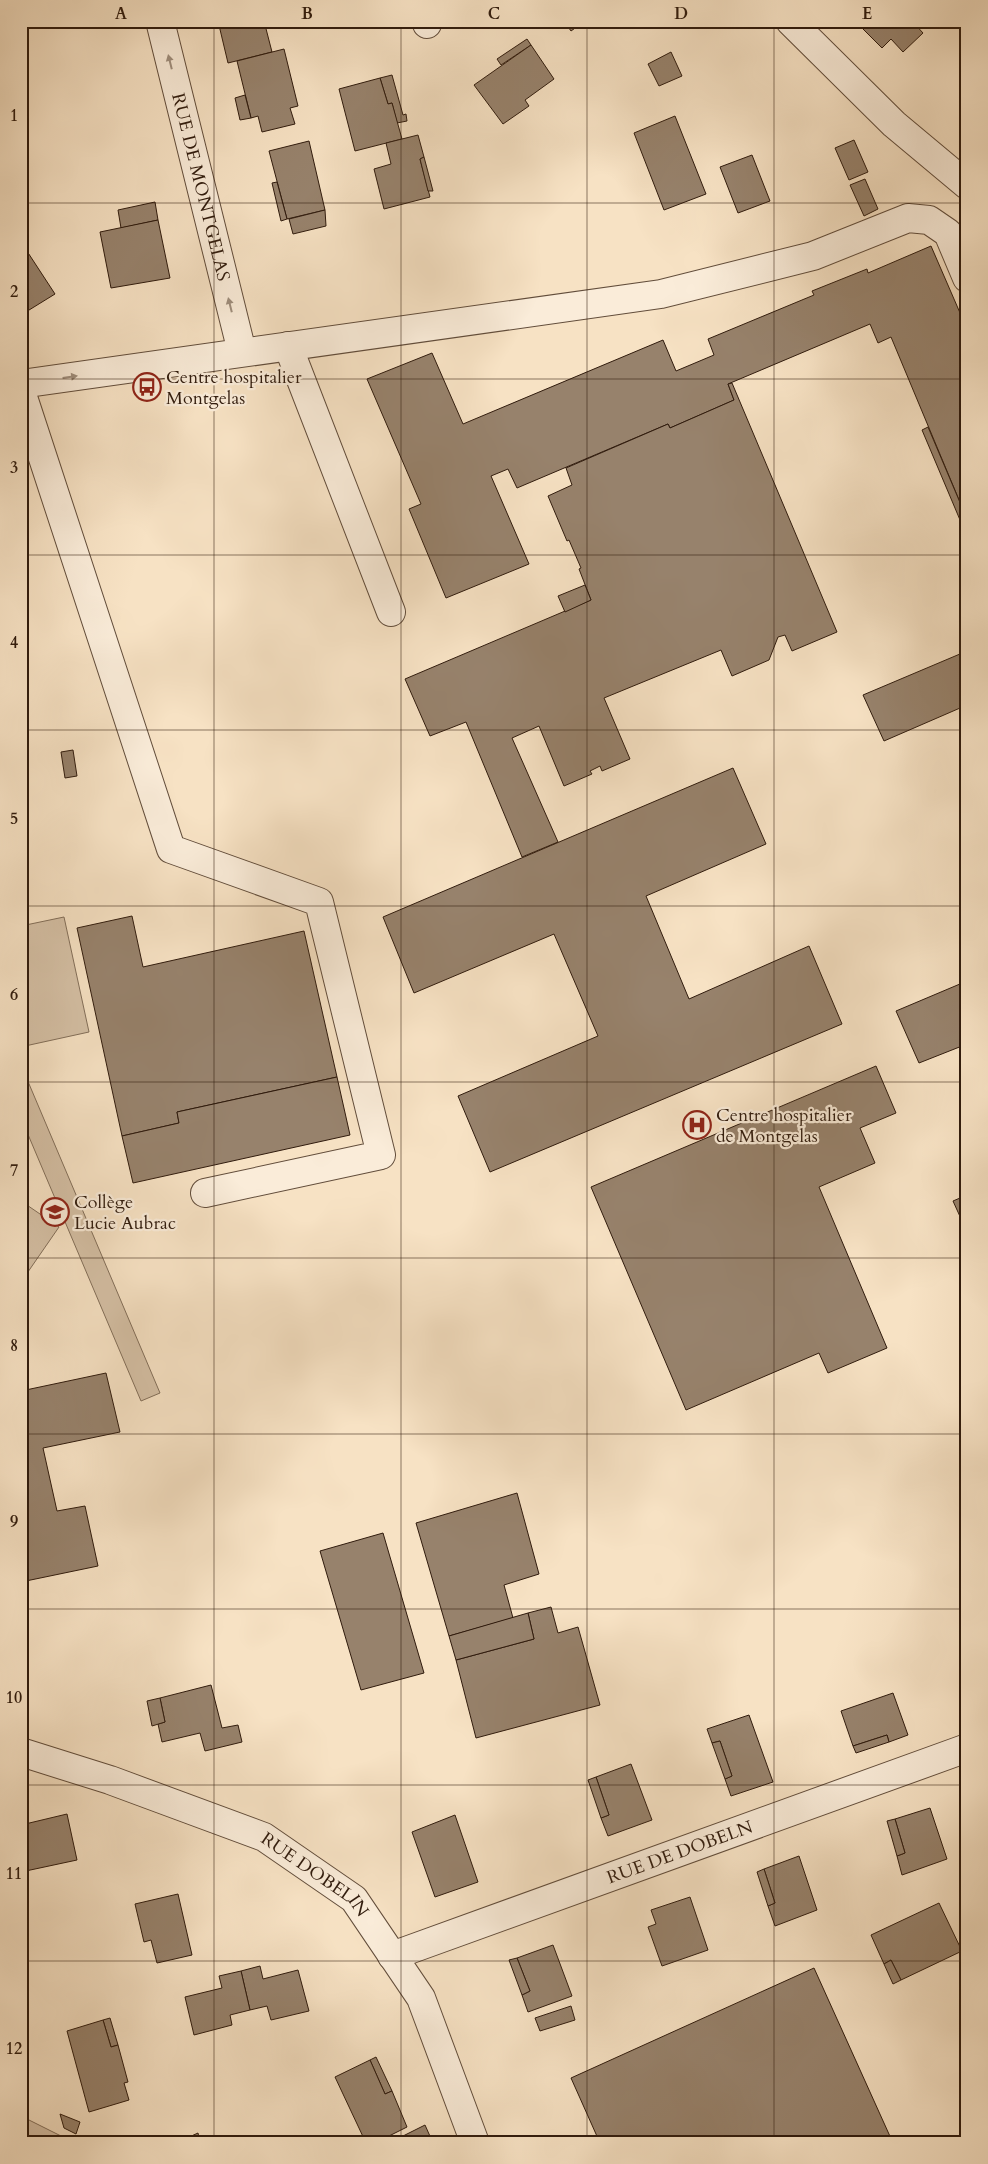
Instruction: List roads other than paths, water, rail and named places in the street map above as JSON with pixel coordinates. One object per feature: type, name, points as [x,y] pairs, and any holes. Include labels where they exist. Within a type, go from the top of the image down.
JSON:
[{"type":"street","name":"RUE DE MONTGELAS","points":[[160,21],[242,352]]},
{"type":"street","points":[[790,21],[894,124],[967,185]]},
{"type":"street","points":[[21,384],[661,294],[813,256],[908,218],[929,220],[948,233],[967,278]]},
{"type":"street","points":[[288,346],[391,612]]},
{"type":"street","points":[[21,391],[171,849],[319,902],[381,1154],[205,1193]]},
{"type":"street","name":"RUE DE DOBELN","points":[[392,1956],[967,1748]]},
{"type":"street","name":"RUE DOBELIN","points":[[21,1752],[110,1780],[264,1838],[354,1899],[421,1998],[475,2143]]},
{"type":"place","name":"Centre hospitalier Montgelas","points":[[147,387]]},
{"type":"place","name":"Centre hospitalier de Montgelas","points":[[697,1125]]},
{"type":"place","name":"Collège Lucie Aubrac","points":[[55,1212]]}]
